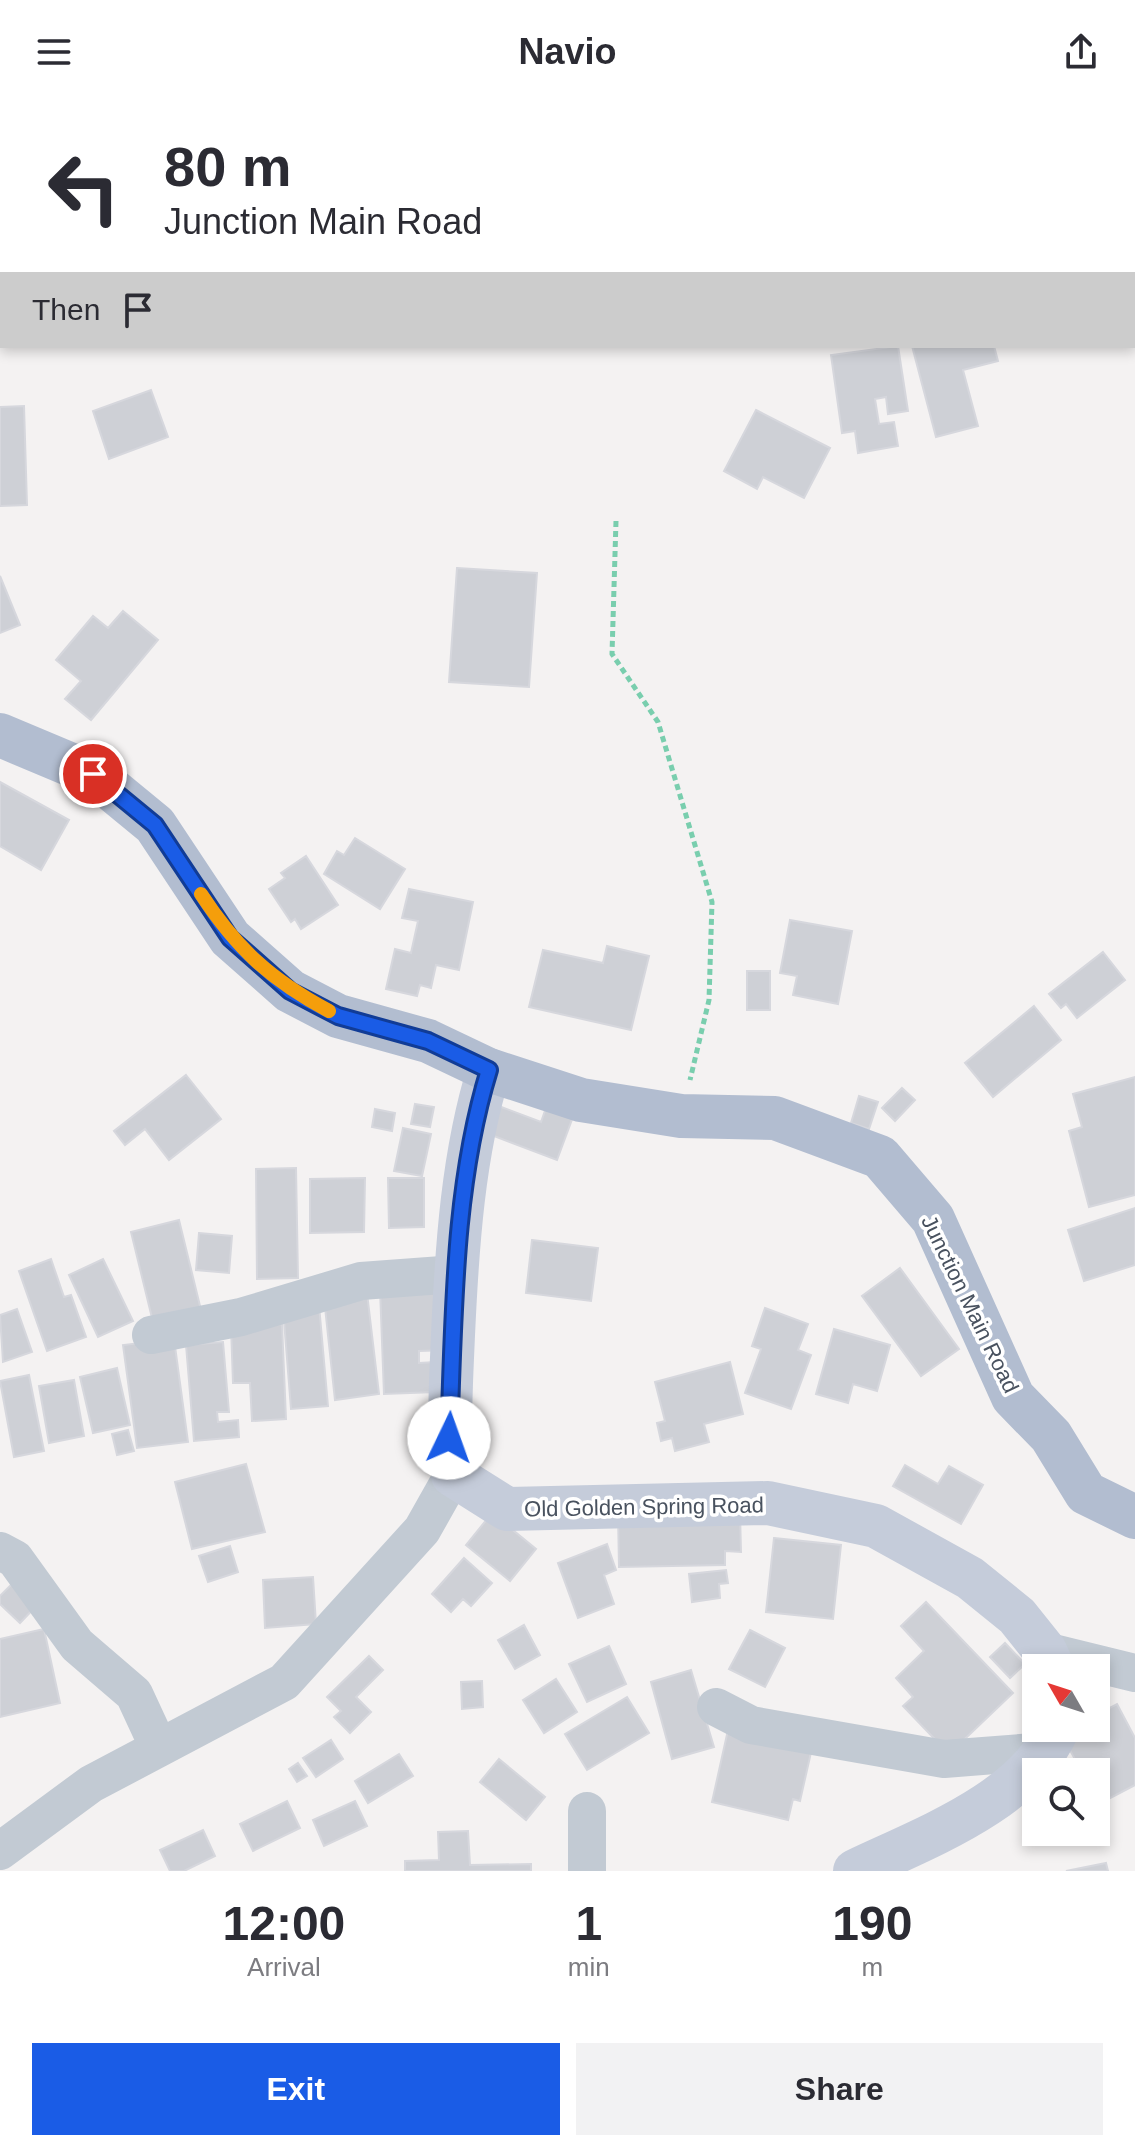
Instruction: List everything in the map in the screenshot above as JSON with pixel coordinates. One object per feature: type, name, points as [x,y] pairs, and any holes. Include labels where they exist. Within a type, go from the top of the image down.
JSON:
[{"type":"main road","name":"Junction Main Road","points":[[0,735],[93,774],[155,825],[230,938],[290,991],[338,1016],[428,1041],[489,1070],[581,1100],[681,1116],[775,1118],[880,1157],[933,1219],[1013,1397],[1051,1436],[1086,1493],[1135,1517]]},
{"type":"main road","points":[[453,1475],[449,1438],[456,1274],[473,1119],[489,1070]]},
{"type":"main road","name":"Old Golden Spring Road","points":[[453,1475],[507,1509],[768,1503],[876,1526],[970,1578],[1017,1616],[1045,1654]]},
{"type":"main road","points":[[855,1871],[981,1810],[1050,1742]]},
{"type":"street","points":[[151,1335],[241,1317],[361,1281],[456,1274]]},
{"type":"street","points":[[0,1851],[91,1784],[284,1682],[422,1530],[453,1475]]},
{"type":"street","points":[[0,1551],[15,1559],[77,1645],[134,1694],[159,1748]]},
{"type":"street","points":[[1110,1669],[1135,1673]]},
{"type":"street","points":[[716,1707],[751,1725],[944,1759],[1041,1742]]},
{"type":"street","points":[[587,1811],[587,1871]]},
{"type":"path","points":[[616,521],[612,654],[658,722],[712,902],[709,1000],[681,1116]]},
{"type":"building","points":[[898,348],[908,411],[888,414],[886,397],[875,399],[879,424],[894,422],[898,446],[858,453],[855,431],[842,433],[831,355]]},
{"type":"building","points":[[913,348],[995,348],[998,361],[963,370],[978,426],[936,437]]},
{"type":"building","points":[[151,390],[168,437],[109,459],[93,411]]},
{"type":"building","points":[[24,406],[27,505],[0,506],[0,407]]},
{"type":"building","points":[[756,410],[830,448],[804,498],[763,477],[757,489],[724,471]]},
{"type":"building","points":[[457,568],[537,573],[529,687],[449,682]]},
{"type":"building","points":[[0,576],[20,625],[0,633]]},
{"type":"building","points":[[123,611],[158,640],[91,720],[65,699],[81,681],[56,660],[93,616],[108,628]]},
{"type":"building","points":[[0,782],[69,820],[41,870],[0,846]]},
{"type":"building","points":[[355,838],[405,869],[380,909],[324,874],[337,851],[344,855]]},
{"type":"building","points":[[306,856],[338,905],[301,929],[295,919],[291,922],[269,889],[285,878],[281,873]]},
{"type":"building","points":[[409,889],[473,902],[459,970],[436,965],[431,988],[420,985],[417,996],[386,989],[395,949],[411,953],[418,921],[402,918]]},
{"type":"building","points":[[790,920],[852,931],[838,1004],[793,995],[797,976],[780,973]]},
{"type":"building","points":[[607,946],[649,956],[631,1030],[529,1007],[543,950],[603,963]]},
{"type":"building","points":[[1103,952],[1125,980],[1077,1018],[1066,1004],[1061,1008],[1049,994]]},
{"type":"building","points":[[747,971],[770,971],[770,1010],[747,1010]]},
{"type":"building","points":[[1034,1006],[1061,1040],[993,1097],[965,1063]]},
{"type":"building","points":[[186,1075],[221,1119],[169,1160],[145,1129],[125,1145],[114,1131]]},
{"type":"building","points":[[1135,1077],[1135,1195],[1089,1207],[1069,1131],[1082,1127],[1073,1094]]},
{"type":"building","points":[[902,1088],[915,1100],[895,1121],[882,1108]]},
{"type":"building","points":[[859,1096],[878,1102],[869,1129],[851,1123]]},
{"type":"building","points":[[415,1104],[434,1107],[430,1127],[411,1124]]},
{"type":"building","points":[[496,1105],[541,1122],[547,1105],[574,1114],[557,1160],[486,1133]]},
{"type":"building","points":[[375,1109],[395,1113],[392,1131],[372,1127]]},
{"type":"building","points":[[403,1128],[431,1134],[422,1176],[394,1171]]},
{"type":"building","points":[[296,1168],[298,1278],[257,1279],[256,1169]]},
{"type":"building","points":[[365,1178],[364,1232],[310,1233],[310,1179]]},
{"type":"building","points":[[388,1178],[424,1178],[424,1227],[389,1228]]},
{"type":"building","points":[[1135,1208],[1135,1265],[1084,1281],[1068,1230]]},
{"type":"building","points":[[179,1220],[201,1310],[153,1322],[131,1232]]},
{"type":"building","points":[[199,1233],[232,1236],[229,1273],[196,1270]]},
{"type":"building","points":[[532,1240],[598,1248],[591,1301],[526,1293]]},
{"type":"building","points":[[51,1259],[64,1297],[71,1295],[86,1337],[47,1351],[19,1271]]},
{"type":"building","points":[[103,1259],[133,1321],[98,1337],[69,1275]]},
{"type":"building","points":[[900,1268],[959,1349],[921,1376],[862,1296]]},
{"type":"building","points":[[446,1286],[448,1350],[419,1351],[419,1363],[435,1362],[436,1392],[384,1394],[380,1289]]},
{"type":"building","points":[[367,1293],[379,1394],[335,1400],[324,1298]]},
{"type":"building","points":[[319,1305],[328,1406],[291,1409],[283,1308]]},
{"type":"building","points":[[765,1308],[808,1324],[798,1350],[811,1355],[791,1409],[745,1393],[761,1349],[752,1346]]},
{"type":"building","points":[[17,1309],[32,1352],[3,1362],[0,1315]]},
{"type":"building","points":[[282,1324],[286,1419],[252,1421],[250,1383],[233,1383],[231,1327]]},
{"type":"building","points":[[834,1329],[890,1345],[877,1391],[853,1384],[848,1403],[816,1394]]},
{"type":"building","points":[[174,1339],[188,1442],[137,1448],[123,1345]]},
{"type":"building","points":[[223,1342],[229,1412],[217,1412],[218,1422],[238,1420],[239,1437],[194,1441],[186,1345]]},
{"type":"building","points":[[730,1362],[743,1414],[704,1424],[709,1442],[675,1451],[672,1438],[661,1441],[657,1423],[665,1421],[655,1382]]},
{"type":"building","points":[[117,1368],[130,1425],[93,1433],[80,1377]]},
{"type":"building","points":[[29,1375],[44,1451],[14,1457],[0,1381]]},
{"type":"building","points":[[74,1380],[84,1436],[49,1443],[39,1386]]},
{"type":"building","points":[[128,1430],[134,1451],[117,1455],[112,1434]]},
{"type":"building","points":[[246,1464],[265,1532],[192,1549],[175,1482]]},
{"type":"building","points":[[905,1465],[938,1484],[949,1466],[983,1485],[961,1524],[893,1486]]},
{"type":"building","points":[[740,1512],[741,1552],[725,1551],[725,1565],[619,1567],[618,1514]]},
{"type":"building","points":[[492,1513],[536,1549],[510,1581],[466,1545]]},
{"type":"building","points":[[774,1538],[841,1545],[833,1619],[766,1612]]},
{"type":"building","points":[[607,1544],[616,1570],[604,1575],[614,1604],[578,1618],[558,1563]]},
{"type":"building","points":[[230,1546],[238,1572],[208,1582],[199,1556]]},
{"type":"building","points":[[464,1558],[492,1583],[471,1606],[463,1599],[451,1612],[432,1594]]},
{"type":"building","points":[[726,1570],[728,1583],[719,1584],[720,1598],[692,1602],[689,1574]]},
{"type":"building","points":[[313,1577],[316,1624],[265,1628],[263,1580]]},
{"type":"building","points":[[18,1578],[41,1601],[20,1623],[0,1604],[0,1596]]},
{"type":"building","points":[[926,1602],[1013,1693],[949,1754],[903,1706],[913,1697],[896,1678],[924,1651],[901,1626]]},
{"type":"building","points":[[524,1625],[540,1655],[515,1669],[498,1640]]},
{"type":"building","points":[[44,1629],[60,1703],[0,1717],[0,1639]]},
{"type":"building","points":[[750,1630],[785,1648],[765,1687],[729,1669]]},
{"type":"building","points":[[1005,1643],[1022,1661],[1022,1667],[1010,1678],[990,1657]]},
{"type":"building","points":[[609,1646],[626,1684],[587,1702],[569,1664]]},
{"type":"building","points":[[369,1656],[383,1670],[356,1697],[371,1712],[350,1733],[334,1717],[341,1711],[327,1697]]},
{"type":"building","points":[[691,1670],[714,1747],[672,1759],[651,1682]]},
{"type":"building","points":[[556,1679],[577,1712],[544,1733],[523,1700]]},
{"type":"building","points":[[482,1681],[483,1707],[462,1709],[461,1682]]},
{"type":"building","points":[[627,1697],[649,1733],[587,1770],[565,1734]]},
{"type":"building","points":[[1117,1704],[1135,1738],[1135,1785],[1110,1798],[1110,1758],[1074,1758],[1065,1742],[1110,1742],[1110,1708]]},
{"type":"building","points":[[728,1730],[812,1748],[800,1801],[793,1799],[788,1820],[712,1802]]},
{"type":"building","points":[[331,1740],[343,1759],[316,1777],[303,1758]]},
{"type":"building","points":[[399,1754],[413,1776],[368,1803],[355,1781]]},
{"type":"building","points":[[499,1759],[545,1797],[526,1820],[480,1782]]},
{"type":"building","points":[[298,1763],[307,1776],[297,1782],[289,1769]]},
{"type":"building","points":[[287,1801],[300,1828],[253,1851],[240,1824]]},
{"type":"building","points":[[355,1801],[367,1826],[324,1846],[313,1820]]},
{"type":"building","points":[[203,1830],[215,1856],[184,1871],[170,1871],[160,1850]]},
{"type":"building","points":[[468,1831],[470,1865],[531,1864],[531,1871],[405,1871],[405,1861],[439,1860],[438,1832]]},
{"type":"building","points":[[1106,1863],[1108,1871],[1066,1871]]},
{"type":"slow traffic","points":[[201,894],[230,938],[290,991],[329,1011]]},
{"type":"route","points":[[93,774],[155,825],[230,938],[290,991],[338,1016],[428,1041],[489,1070],[473,1119],[456,1274],[449,1438]]}]
